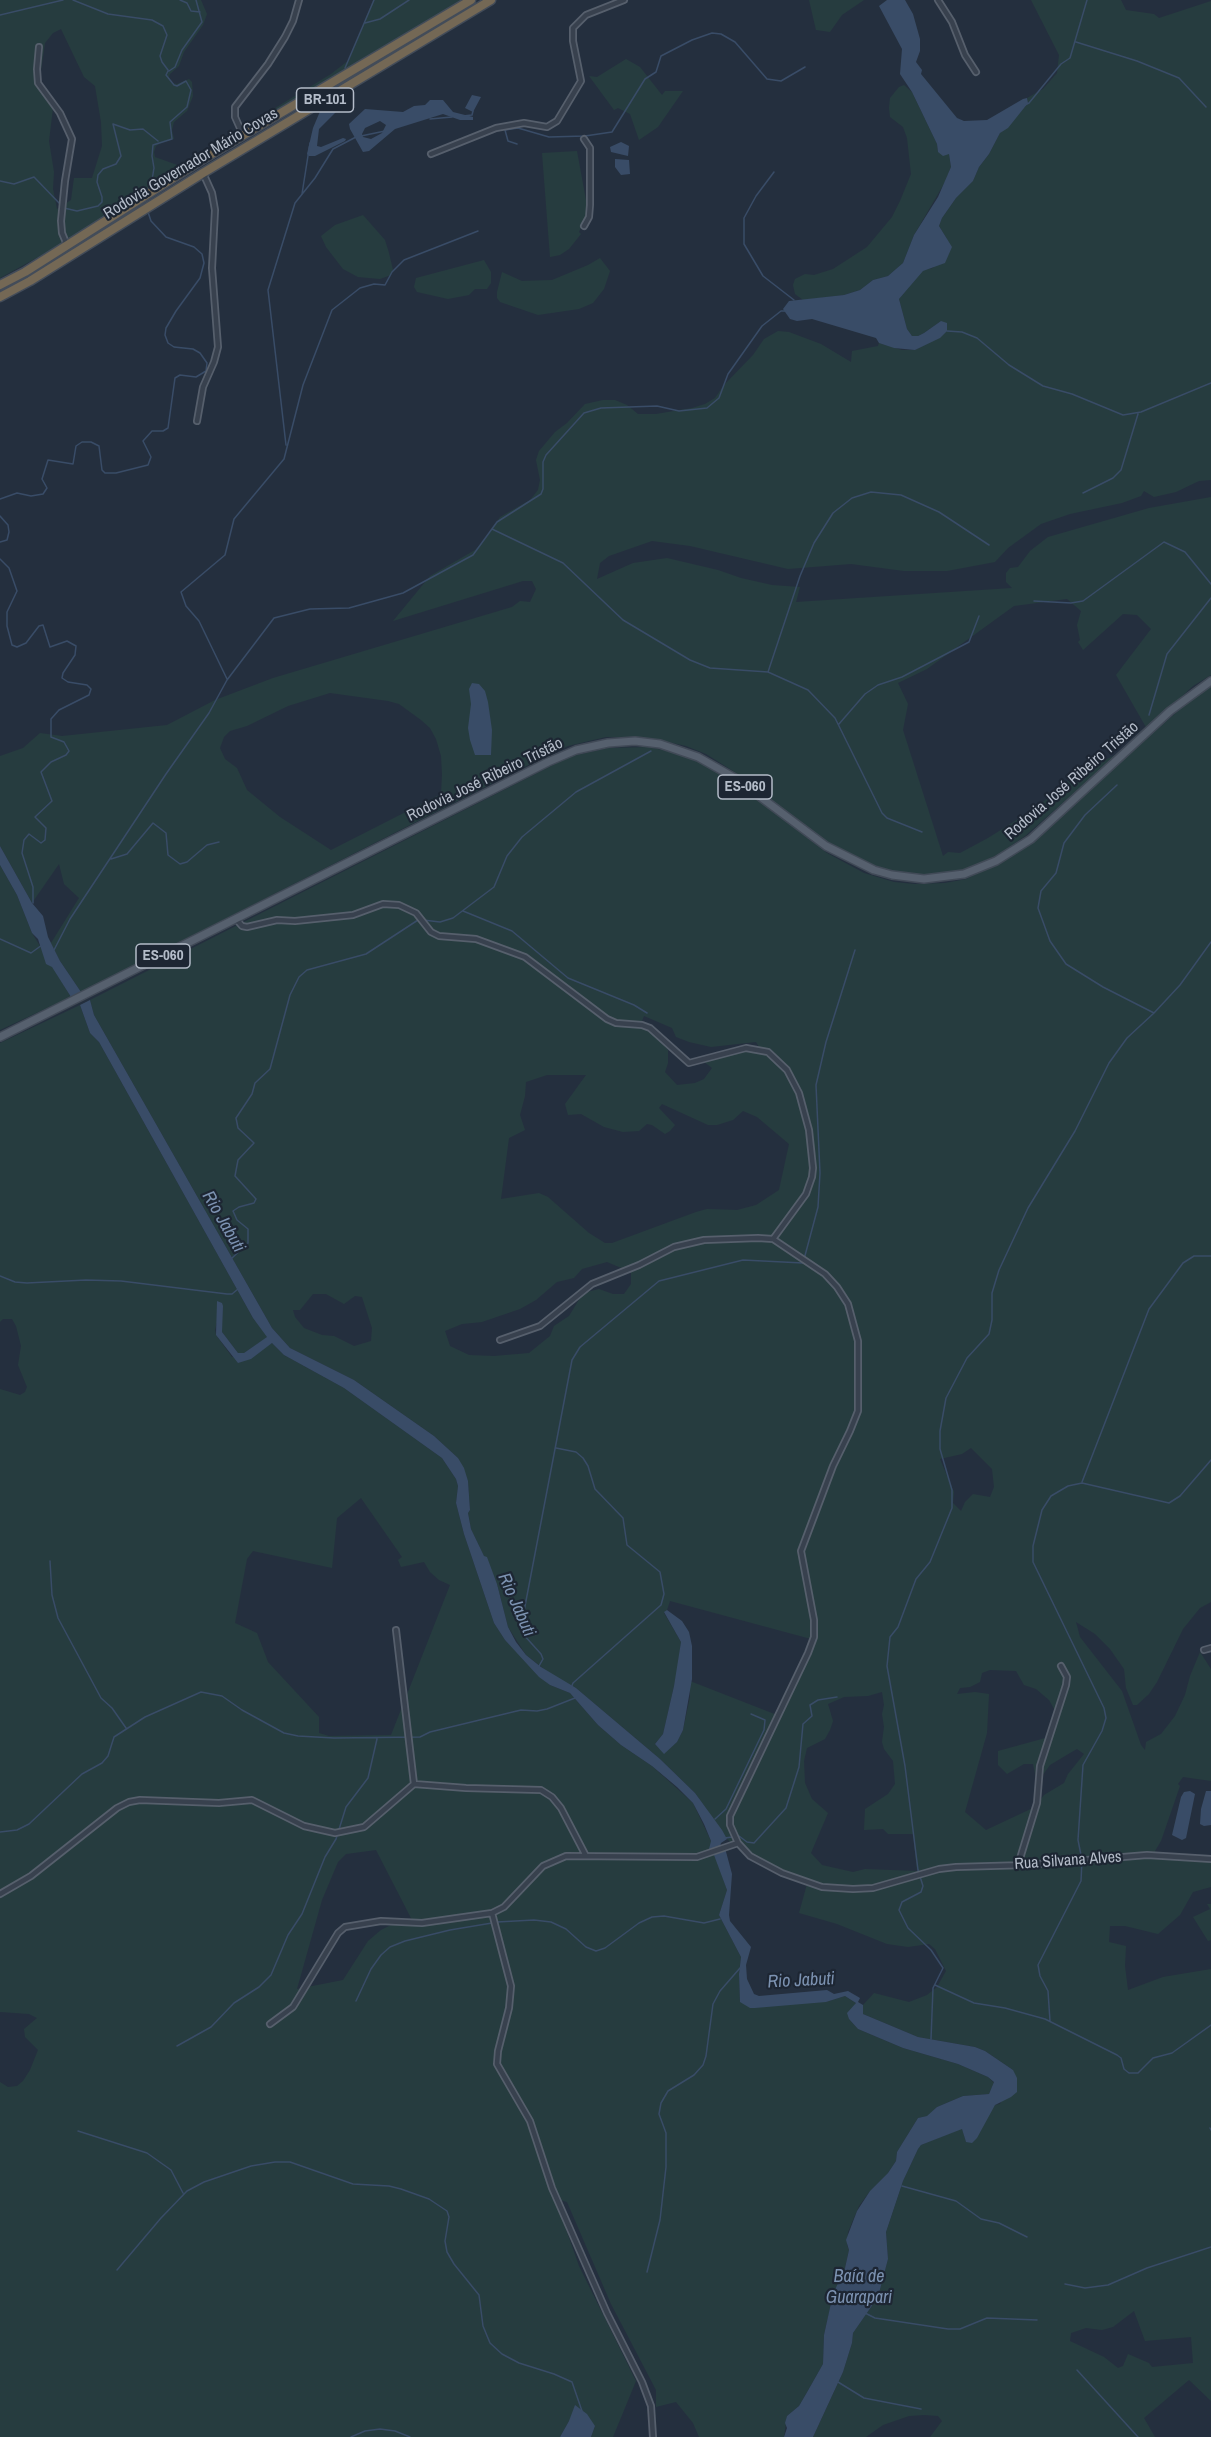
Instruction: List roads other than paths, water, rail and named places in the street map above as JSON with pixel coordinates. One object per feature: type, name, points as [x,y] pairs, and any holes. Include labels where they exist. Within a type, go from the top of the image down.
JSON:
[{"type":"highway","name":"Rodovia Governador Mário Covas","points":[[0,285],[471,0]]},
{"type":"highway","name":"Rodovia Governador Mário Covas","points":[[0,297],[30,281],[202,173],[491,0]]},
{"type":"main road","name":"Rodovia José Ribeiro Tristão","points":[[0,1037],[548,762],[585,748],[608,743],[635,741],[676,748],[707,761],[735,778],[812,837],[865,867],[892,875],[924,879],[964,874],[996,861],[1031,839],[1170,711],[1211,681]]},
{"type":"street","points":[[243,136],[235,117],[235,107],[268,64],[285,37],[293,21],[299,0]]},
{"type":"street","points":[[431,154],[496,128],[524,123],[547,127],[557,122],[580,81],[572,35],[573,28],[586,15],[623,0]]},
{"type":"street","points":[[938,0],[952,22],[965,55],[976,72]]},
{"type":"street","points":[[39,47],[38,83],[67,125],[72,139],[65,181],[62,221],[62,233],[68,245]]},
{"type":"street","points":[[584,138],[590,148],[590,205],[584,226]]},
{"type":"street","points":[[197,421],[203,387],[218,347],[212,268],[214,204],[211,188],[202,173]]},
{"type":"street","points":[[236,919],[246,927],[274,920],[295,921],[353,915],[383,904],[399,905],[416,913],[431,932],[439,936],[476,939],[525,957],[607,1019],[616,1023],[642,1025],[650,1028],[689,1063],[746,1048],[768,1052],[787,1070],[799,1093],[809,1130],[813,1168],[806,1194],[773,1239]]},
{"type":"street","points":[[270,2024],[293,2007],[338,1933],[345,1927],[381,1921],[422,1923],[492,1912],[504,1907],[538,1869],[566,1856],[698,1857],[738,1843],[730,1825],[730,1816],[813,1640],[814,1625],[802,1563],[802,1546],[836,1457],[858,1411],[858,1341],[848,1304],[825,1274],[773,1239],[704,1240],[674,1247],[633,1268],[592,1284],[540,1326],[500,1340]]},
{"type":"street","points":[[396,1630],[414,1784]]},
{"type":"street","points":[[1204,1650],[1211,1648]]},
{"type":"street","points":[[1018,1865],[1037,1803],[1040,1766],[1066,1685],[1067,1677],[1061,1666]]},
{"type":"street","points":[[0,1894],[31,1876],[117,1808],[140,1800],[219,1803],[252,1800],[304,1826],[335,1833],[364,1827],[414,1784],[543,1790],[561,1808],[586,1856]]},
{"type":"street","name":"Rua Silvana Alves","points":[[738,1843],[750,1856],[774,1870],[822,1887],[873,1888],[926,1872],[956,1867],[1018,1865],[1147,1855],[1211,1859]]},
{"type":"street","points":[[492,1912],[512,1986],[497,2064],[530,2121],[552,2187],[607,2313],[642,2382],[651,2406],[653,2437]]},
{"type":"water","points":[[887,0],[905,0],[913,14],[920,39],[920,51],[916,62],[922,70],[921,74],[957,118],[964,121],[987,120],[1023,99],[1027,98],[1028,103],[1008,128],[1000,133],[973,181],[956,198],[942,218],[939,226],[952,247],[945,263],[923,271],[899,299],[907,329],[912,336],[924,333],[941,321],[947,323],[947,331],[940,338],[915,350],[894,348],[879,343],[876,338],[812,319],[797,321],[790,319],[783,309],[789,301],[844,295],[860,290],[873,280],[888,276],[903,263],[914,235],[938,197],[951,167],[949,154],[943,156],[938,152],[937,144],[912,92],[900,74],[902,49],[879,6]]},
{"type":"water","points":[[472,95],[481,97],[473,112],[465,108]]},
{"type":"water","points":[[339,100],[342,106],[319,129],[317,146],[321,147],[343,138],[346,139],[345,141],[315,156],[309,156],[307,154],[313,128],[321,109]]},
{"type":"water","points":[[430,100],[443,100],[453,112],[473,117],[473,120],[460,120],[443,114],[395,129],[369,151],[363,152],[350,129],[349,124],[365,109],[403,112],[414,106],[425,105]],"holes":[[[380,121],[386,125],[382,133],[371,139],[363,137],[365,128]]]},
{"type":"water","points":[[621,142],[629,146],[628,156],[611,152],[610,147]]},
{"type":"water","points":[[615,159],[629,160],[630,174],[621,175],[615,167]]},
{"type":"water","points":[[472,683],[479,684],[485,691],[488,702],[492,730],[491,755],[475,755],[470,740],[469,689]]},
{"type":"water","points":[[0,846],[32,903],[43,916],[48,937],[60,961],[81,992],[71,997],[52,967],[46,964],[38,939],[32,933],[17,895],[0,865]]},
{"type":"water","name":"Baía de Guarapari","points":[[90,1000],[94,1015],[272,1328],[290,1348],[354,1380],[434,1436],[458,1458],[468,1481],[470,1510],[468,1513],[471,1529],[484,1556],[487,1557],[497,1584],[508,1627],[516,1642],[526,1655],[576,1688],[660,1759],[695,1793],[722,1830],[727,1839],[721,1843],[719,1850],[725,1848],[732,1874],[730,1921],[751,1947],[746,1965],[747,1979],[754,1994],[759,1996],[827,1990],[834,1994],[848,1991],[860,1998],[858,2002],[863,2005],[863,2014],[918,2037],[975,2047],[1013,2070],[1017,2078],[1017,2092],[995,2105],[972,2143],[966,2142],[962,2129],[921,2145],[918,2149],[903,2181],[886,2232],[888,2259],[878,2297],[853,2333],[843,2372],[813,2437],[784,2437],[787,2428],[785,2423],[787,2416],[799,2406],[823,2364],[824,2335],[833,2294],[845,2268],[849,2250],[846,2240],[857,2211],[870,2191],[888,2173],[896,2161],[897,2152],[918,2118],[927,2116],[937,2107],[963,2096],[989,2094],[994,2082],[958,2064],[903,2048],[858,2029],[847,2013],[856,2003],[845,1996],[826,2002],[755,2008],[750,2008],[740,2002],[741,1957],[719,1915],[727,1890],[714,1855],[718,1851],[708,1853],[711,1841],[693,1803],[652,1766],[621,1745],[598,1725],[570,1693],[550,1685],[539,1677],[505,1640],[494,1623],[464,1534],[456,1503],[458,1486],[456,1479],[442,1458],[344,1388],[284,1355],[272,1343],[251,1359],[238,1363],[216,1335],[217,1301],[223,1306],[222,1332],[238,1353],[244,1353],[267,1337],[253,1318],[99,1042],[90,1033],[80,1005]]},
{"type":"water","points":[[667,1610],[682,1621],[689,1632],[692,1646],[692,1679],[683,1730],[677,1742],[664,1754],[655,1744],[663,1734],[681,1642],[664,1612]]},
{"type":"water","points":[[1190,1791],[1195,1794],[1186,1838],[1182,1840],[1172,1835],[1181,1797],[1184,1792]]},
{"type":"water","points":[[1206,1791],[1211,1791],[1211,1825],[1204,1826],[1200,1824]]},
{"type":"water","points":[[575,2405],[587,2414],[595,2426],[591,2437],[560,2437]]},
{"type":"waterway","points":[[0,15],[63,0]]},
{"type":"waterway","points":[[73,0],[108,14],[152,20],[163,26],[167,35],[160,56],[168,70]]},
{"type":"waterway","points":[[180,0],[187,3],[191,11],[200,12]]},
{"type":"waterway","points":[[169,71],[175,67],[182,50],[202,22],[196,0]]},
{"type":"waterway","points":[[345,68],[374,0]]},
{"type":"waterway","points":[[365,23],[380,19],[409,0]]},
{"type":"waterway","points":[[1023,106],[1029,103],[1061,64],[1070,58],[1087,0]]},
{"type":"waterway","points":[[517,144],[508,141],[505,130],[518,128],[549,137],[585,136],[612,132],[645,79],[656,72],[661,56],[692,40],[712,33],[721,34],[735,42],[767,79],[781,81],[805,67]]},
{"type":"waterway","points":[[1076,42],[1137,61],[1179,78],[1206,107]]},
{"type":"waterway","points":[[151,186],[154,168],[153,145],[172,139],[170,122],[187,107],[191,90],[186,81],[177,86],[174,85],[166,75],[168,71]]},
{"type":"waterway","points":[[463,116],[472,115],[473,111]]},
{"type":"waterway","points":[[430,119],[452,117]]},
{"type":"waterway","points":[[64,208],[77,211],[98,206],[102,202],[97,182],[98,175],[103,169],[116,164],[121,156],[113,124],[130,130],[143,129],[158,141]]},
{"type":"waterway","points":[[361,136],[385,131]]},
{"type":"waterway","points":[[286,445],[268,290],[295,203],[315,178],[333,149],[356,137]]},
{"type":"waterway","points":[[302,194],[310,143]]},
{"type":"waterway","points":[[774,172],[756,196],[744,218],[744,244],[763,276],[794,300]]},
{"type":"waterway","points":[[0,181],[14,184],[34,177],[61,205]]},
{"type":"waterway","points":[[0,499],[17,493],[31,496],[43,494],[47,488],[42,479],[48,460],[73,464],[76,446],[82,442],[91,442],[99,446],[102,470],[105,473],[116,473],[148,465],[151,457],[143,441],[152,431],[163,431],[168,428],[175,378],[180,375],[196,377],[206,371],[207,363],[200,353],[193,349],[174,347],[168,343],[165,335],[166,328],[176,311],[200,278],[204,263],[202,254],[194,247],[166,237],[151,221],[148,212]]},
{"type":"waterway","points":[[227,679],[199,621],[186,606],[181,592],[225,555],[234,519],[284,459],[303,385],[332,310],[360,288],[374,284],[385,285],[392,272],[404,260],[478,231]]},
{"type":"waterway","points":[[54,950],[70,919],[209,713],[227,680],[274,618],[310,609],[349,608],[403,593],[473,555],[497,522],[541,494],[543,462],[546,455],[584,413],[601,408],[657,406],[679,411],[707,408],[719,398],[728,374],[762,326],[781,311],[786,311]]},
{"type":"waterway","points":[[947,331],[962,332],[977,338],[1009,365],[1043,386],[1072,394],[1123,415],[1141,412],[1211,383]]},
{"type":"waterway","points":[[1083,493],[1113,478],[1121,470],[1138,414]]},
{"type":"waterway","points":[[768,672],[800,576],[814,543],[833,513],[852,498],[871,492],[901,495],[939,512],[989,545]]},
{"type":"waterway","points":[[0,516],[8,525],[9,532],[7,540],[0,542]]},
{"type":"waterway","points":[[492,529],[563,563],[623,620],[690,660],[710,668],[768,672],[808,690],[835,718],[882,813],[887,818],[922,832]]},
{"type":"waterway","points":[[1034,601],[1071,603],[1083,601],[1164,542],[1185,552],[1211,584]]},
{"type":"waterway","points":[[0,559],[9,568],[17,591],[7,612],[7,626],[12,645],[17,647],[26,643],[39,626],[43,625],[50,647],[67,641],[76,646],[75,655],[62,678],[68,682],[87,685],[91,689],[89,695],[59,710],[51,719],[51,737],[64,742],[69,751],[66,755],[51,762],[41,772],[52,801],[35,817],[46,828],[45,840],[41,843],[29,834],[24,840],[22,853],[33,887],[33,903]]},
{"type":"waterway","points":[[1149,715],[1167,654],[1211,598]]},
{"type":"waterway","points":[[839,724],[865,694],[878,685],[902,677],[969,642],[979,616]]},
{"type":"waterway","points":[[423,920],[440,922],[453,918],[494,887],[507,856],[522,837],[576,792],[651,751]]},
{"type":"waterway","points":[[1117,785],[1085,815],[1064,843],[1056,873],[1041,891],[1038,908],[1050,941],[1066,964],[1103,987],[1154,1013]]},
{"type":"waterway","points":[[111,859],[127,854],[153,823],[166,833],[168,855],[180,864],[187,862],[207,845],[219,842]]},
{"type":"waterway","points":[[463,911],[512,931],[568,978],[634,1005],[647,1013]]},
{"type":"waterway","name":"Rio Jabuti","points":[[231,1259],[248,1243],[248,1229],[237,1220],[233,1211],[254,1203],[256,1199],[235,1176],[238,1160],[254,1143],[238,1128],[236,1118],[252,1094],[255,1083],[270,1069],[290,995],[299,977],[307,970],[366,954],[418,920]]},
{"type":"waterway","points":[[0,939],[31,953],[42,945]]},
{"type":"waterway","points":[[931,2039],[933,1988],[943,1968],[931,1950],[908,1928],[899,1910],[902,1902],[921,1892],[923,1886],[918,1870],[905,1766],[887,1666],[890,1637],[898,1627],[916,1579],[930,1562],[952,1508],[952,1490],[940,1449],[940,1431],[946,1398],[967,1358],[989,1334],[992,1320],[992,1293],[999,1270],[1028,1208],[1075,1131],[1109,1063],[1127,1038],[1180,985],[1211,942]]},
{"type":"waterway","name":"Rio Jabuti","points":[[539,1666],[543,1659],[541,1654],[523,1634],[521,1627],[572,1360],[580,1347],[659,1281],[743,1260],[803,1263],[818,1207],[820,1173],[816,1085],[826,1042],[855,950]]},
{"type":"waterway","points":[[1082,1482],[1149,1309],[1183,1263],[1194,1256],[1211,1256]]},
{"type":"waterway","points":[[0,1276],[15,1282],[27,1283],[121,1281],[227,1294],[232,1294],[238,1289]]},
{"type":"waterway","points":[[556,1448],[576,1452],[583,1458],[595,1489],[623,1518],[627,1545],[660,1572],[664,1594],[661,1605],[573,1683],[571,1688]]},
{"type":"waterway","points":[[1050,2021],[1048,1991],[1040,1976],[1038,1965],[1081,1881],[1082,1860],[1078,1840],[1083,1765],[1102,1731],[1106,1718],[1104,1708],[1033,1562],[1033,1546],[1042,1510],[1051,1496],[1068,1486],[1082,1483],[1169,1503],[1180,1496],[1211,1460]]},
{"type":"waterway","points":[[50,1561],[52,1595],[58,1618],[101,1698],[112,1708],[126,1728]]},
{"type":"waterway","points":[[0,1832],[17,1830],[29,1824],[82,1774],[102,1763],[108,1756],[114,1737],[145,1717],[201,1692],[222,1696],[284,1733],[334,1738],[420,1737],[430,1732],[521,1710],[547,1709],[575,1698]]},
{"type":"waterway","points":[[725,1838],[739,1836],[747,1842],[754,1843],[786,1808],[799,1767],[803,1724],[812,1716],[810,1705],[818,1700],[837,1697]]},
{"type":"waterway","points":[[715,1819],[726,1809],[764,1730],[765,1720],[751,1714]]},
{"type":"waterway","points":[[177,2046],[211,2027],[234,2003],[259,1987],[271,1975],[288,1935],[302,1914],[325,1857],[336,1839],[346,1807],[368,1778],[377,1739]]},
{"type":"waterway","points":[[497,1922],[534,1920],[551,1922],[566,1929],[586,1947],[596,1951],[605,1948],[639,1923],[652,1917],[664,1916],[704,1923],[720,1919]]},
{"type":"waterway","points":[[356,2001],[371,1969],[390,1947],[450,1930],[492,1923]]},
{"type":"waterway","points":[[647,2272],[660,2220],[666,2167],[666,2133],[659,2114],[661,2103],[668,2091],[694,2075],[703,2065],[713,2004],[720,1991],[740,1968]]},
{"type":"waterway","points":[[935,1985],[974,2003],[1005,2008],[1045,2019],[1117,2055],[1121,2058],[1124,2069],[1129,2073],[1138,2073],[1153,2058],[1172,2053],[1211,2025]]},
{"type":"waterway","points":[[78,2131],[147,2153],[171,2170],[183,2193]]},
{"type":"waterway","points":[[117,2270],[187,2191],[204,2182],[251,2166],[290,2162],[353,2184],[401,2189],[429,2199],[447,2211],[449,2217],[445,2241],[447,2252],[479,2295],[483,2326],[490,2343],[502,2354],[519,2363],[572,2382],[582,2411]]},
{"type":"waterway","points":[[902,2186],[956,2201],[981,2219],[999,2223],[1027,2237]]},
{"type":"waterway","points":[[1065,2284],[1085,2288],[1108,2285],[1147,2268],[1211,2247]]},
{"type":"waterway","name":"Baía de Guarapari","points":[[865,2313],[875,2318],[948,2329],[960,2329],[987,2318],[1037,2320]]},
{"type":"waterway","points":[[1077,2370],[1138,2437]]},
{"type":"waterway","points":[[838,2382],[864,2398],[921,2409]]},
{"type":"waterway","points":[[351,2437],[365,2431],[380,2429],[395,2431],[410,2437]]}]
